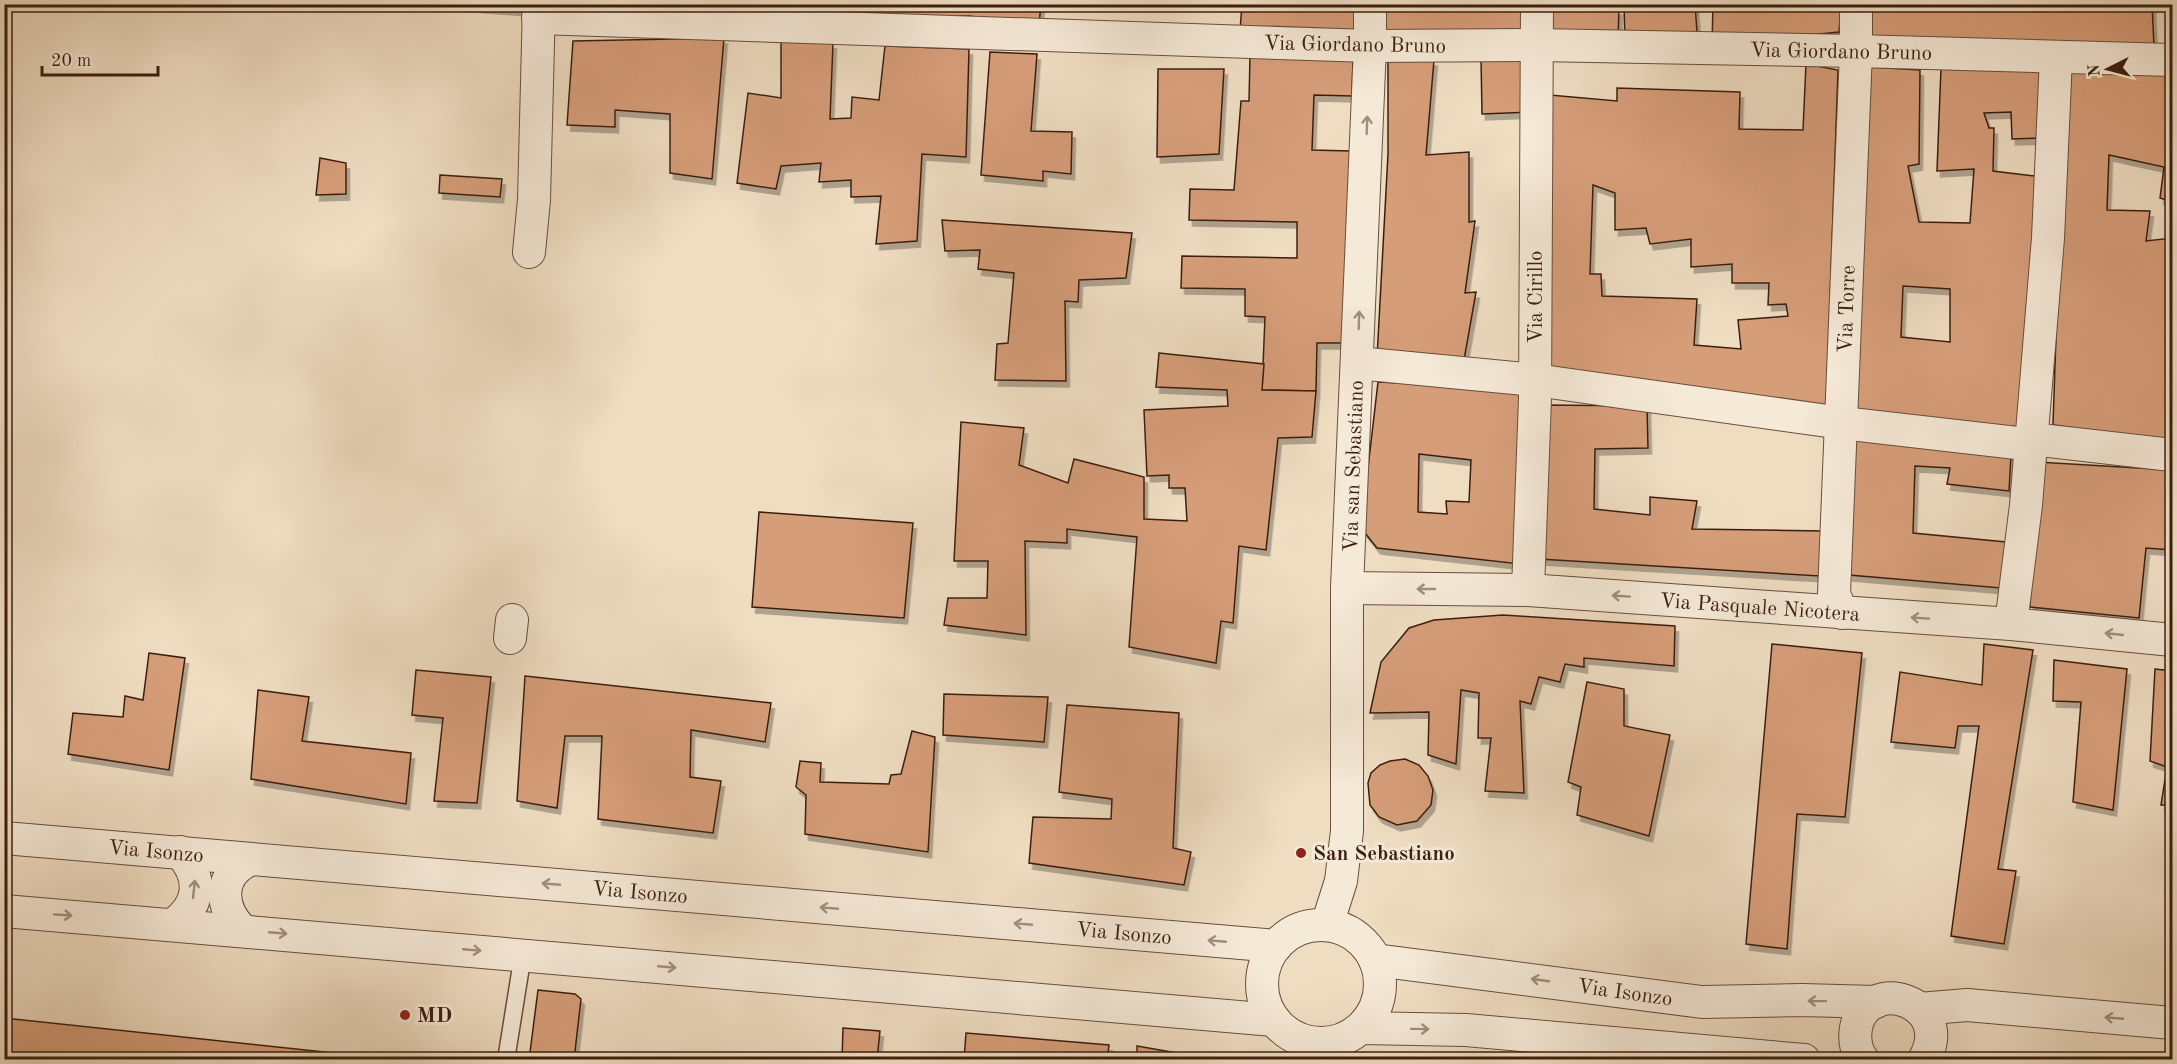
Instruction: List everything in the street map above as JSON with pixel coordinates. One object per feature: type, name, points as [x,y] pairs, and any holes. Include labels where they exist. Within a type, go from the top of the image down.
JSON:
[{"type":"street","name":"Via san Sebastiano","points":[[1326,925],[1341,881],[1347,831],[1347,588],[1370,4]]},
{"type":"street","name":"Via Cirillo","points":[[1528,590],[1535,380],[1537,4]]},
{"type":"street","name":"Via Torre","points":[[1842,613],[1834,594],[1856,4]]},
{"type":"street","name":"Via Giordano Bruno","points":[[538,11],[1370,46],[1537,45],[2172,60]]},
{"type":"street","points":[[529,252],[534,200],[538,11]]},
{"type":"street","points":[[2011,624],[2026,505],[2048,238],[2056,57]]},
{"type":"street","points":[[1357,363],[1535,380],[1842,423],[2017,443],[2031,439],[2172,455]]},
{"type":"street","name":"Via Pasquale Nicotera","points":[[1347,588],[1528,590],[2011,624],[2172,640]]},
{"type":"street","name":"Via Isonzo","points":[[4,838],[1276,946]]},
{"type":"street","points":[[174,924],[188,912],[196,893],[193,869],[180,852]]},
{"type":"street","points":[[242,930],[228,913],[225,890],[233,871],[239,864],[249,860]]},
{"type":"street","points":[[4,911],[1274,1020]]},
{"type":"street","points":[[1349,1042],[1373,1013],[1379,996],[1380,978],[1376,960],[1364,943],[1347,930],[1326,925],[1308,926],[1290,934],[1276,946],[1266,963],[1263,983],[1265,1002],[1274,1020],[1285,1031],[1314,1043],[1349,1042],[1466,1030],[1804,1059]]},
{"type":"street","name":"Via Isonzo","points":[[1376,960],[1702,1002],[1802,1000],[1876,1002],[1886,998],[1896,998],[1907,1000],[1919,1009]]},
{"type":"street","points":[[1863,1059],[1856,1046],[1856,1025],[1868,1008],[1876,1002]]},
{"type":"street","points":[[1924,1059],[1929,1050],[1930,1025],[1919,1009],[1967,1005],[2172,1023]]},
{"type":"lane","points":[[506,1059],[523,954]]},
{"type":"building","points":[[443,4],[526,4],[525,10]]},
{"type":"building","points":[[688,4],[1041,4],[1039,25],[969,16],[914,18],[688,13]]},
{"type":"building","points":[[1242,4],[1360,4],[1361,32],[1240,31]]},
{"type":"building","points":[[1384,4],[1528,4],[1528,34],[1385,36]]},
{"type":"building","points":[[1548,4],[1598,4],[1598,10],[1619,9],[1618,39],[1548,36]]},
{"type":"building","points":[[1624,4],[1695,4],[1698,46],[1625,41]]},
{"type":"building","points":[[1713,4],[1756,10],[1756,4],[1841,4],[1839,32],[1712,45]]},
{"type":"building","points":[[1871,4],[2152,4],[2154,46],[1870,47]]},
{"type":"building","points":[[724,38],[712,179],[670,173],[670,114],[615,110],[615,127],[567,125],[573,41]]},
{"type":"building","points":[[781,42],[833,43],[830,119],[851,118],[852,97],[879,100],[885,46],[969,49],[966,157],[922,154],[917,241],[876,244],[881,196],[851,197],[851,180],[819,182],[821,163],[781,166],[776,189],[737,183],[748,93],[781,98]]},
{"type":"building","points":[[990,52],[1037,54],[1031,131],[1072,132],[1071,174],[1043,171],[1043,181],[981,175]]},
{"type":"building","points":[[1526,54],[1530,112],[1482,114],[1481,58]]},
{"type":"building","points":[[1250,56],[1353,59],[1352,96],[1314,95],[1312,150],[1350,151],[1347,343],[1317,343],[1316,391],[1262,390],[1265,317],[1245,316],[1245,289],[1181,288],[1182,256],[1297,258],[1297,222],[1189,220],[1190,189],[1234,190],[1241,101],[1249,101]]},
{"type":"building","points":[[1388,58],[1434,60],[1426,155],[1469,152],[1469,222],[1475,221],[1465,293],[1476,292],[1463,366],[1377,358],[1388,154]]},
{"type":"building","points":[[1806,64],[1838,70],[1826,415],[1543,369],[1550,95],[1617,101],[1617,88],[1740,92],[1739,129],[1803,130]],"holes":[[[1593,185],[1615,193],[1615,230],[1646,228],[1650,244],[1691,239],[1691,267],[1732,264],[1732,283],[1769,283],[1768,305],[1786,304],[1788,316],[1738,320],[1741,349],[1694,345],[1697,299],[1602,296],[1601,274],[1590,274]]]},
{"type":"building","points":[[1871,67],[1920,70],[1919,164],[1908,166],[1919,222],[1970,223],[1974,169],[1937,171],[1941,68],[2051,71],[2043,138],[2012,139],[2011,112],[1984,113],[1989,128],[1994,128],[1993,171],[2043,177],[2019,427],[1855,415]],"holes":[[[1903,286],[1950,289],[1950,342],[1901,337]]]},
{"type":"building","points":[[2065,68],[2172,74],[2172,202],[2160,198],[2164,167],[2109,155],[2107,210],[2150,211],[2146,241],[2172,238],[2172,441],[2053,425]]},
{"type":"building","points":[[1158,69],[1224,69],[1219,154],[1157,157]]},
{"type":"building","points":[[320,158],[346,163],[346,194],[316,195]]},
{"type":"building","points":[[440,175],[502,179],[500,197],[439,193]]},
{"type":"building","points":[[942,220],[1132,233],[1126,278],[1079,280],[1078,302],[1065,301],[1066,381],[995,380],[997,344],[1008,343],[1014,273],[978,269],[980,250],[945,251]]},
{"type":"building","points":[[1159,353],[1264,364],[1262,390],[1316,391],[1312,437],[1278,438],[1266,550],[1239,546],[1233,623],[1221,621],[1216,663],[1129,647],[1137,537],[1067,529],[1067,543],[1025,541],[1026,635],[944,625],[948,598],[987,598],[988,561],[954,561],[961,422],[1024,428],[1019,465],[1068,483],[1074,459],[1144,477],[1144,519],[1187,521],[1185,488],[1169,488],[1169,475],[1147,476],[1144,410],[1228,406],[1227,390],[1156,387]]},
{"type":"building","points":[[1378,382],[1528,388],[1520,564],[1377,548],[1361,528]],"holes":[[[1419,454],[1471,460],[1469,502],[1446,501],[1447,514],[1418,512]]]},
{"type":"building","points":[[1543,405],[1647,406],[1648,448],[1595,449],[1594,509],[1650,515],[1650,497],[1697,501],[1692,529],[1824,531],[1820,576],[1539,559]]},
{"type":"building","points":[[1850,431],[2011,454],[2009,491],[1947,484],[1950,468],[1915,466],[1913,533],[2006,542],[2001,588],[1849,575]]},
{"type":"building","points":[[2037,462],[2172,470],[2172,550],[2146,548],[2139,618],[2030,607]]},
{"type":"building","points":[[759,512],[913,523],[904,618],[752,607]]},
{"type":"building","points":[[1503,615],[1675,626],[1674,666],[1584,658],[1584,667],[1565,664],[1560,682],[1539,677],[1531,704],[1520,701],[1524,793],[1485,791],[1491,738],[1478,738],[1479,693],[1461,690],[1456,764],[1428,755],[1429,712],[1370,713],[1381,662],[1409,628],[1434,620]]},
{"type":"building","points":[[1772,644],[1862,653],[1845,817],[1797,814],[1787,949],[1746,944]]},
{"type":"building","points":[[1984,644],[2033,650],[1998,869],[2016,871],[2004,944],[1951,936],[1979,726],[1958,726],[1955,748],[1891,742],[1900,672],[1982,685]]},
{"type":"building","points":[[149,653],[185,658],[169,770],[68,754],[73,713],[123,717],[125,696],[143,700]]},
{"type":"building","points":[[2054,660],[2127,669],[2113,810],[2073,802],[2081,702],[2053,701]]},
{"type":"building","points":[[2155,669],[2172,671],[2172,805],[2161,805],[2167,767],[2150,761]]},
{"type":"building","points":[[416,670],[491,677],[477,803],[434,801],[443,718],[412,715]]},
{"type":"building","points":[[525,676],[771,703],[765,742],[691,730],[690,777],[721,781],[713,833],[598,819],[602,736],[565,736],[557,808],[517,801]]},
{"type":"building","points":[[1587,682],[1624,689],[1624,726],[1670,735],[1649,836],[1577,815],[1581,787],[1568,782]]},
{"type":"building","points":[[258,690],[309,697],[302,741],[411,753],[406,804],[251,779]]},
{"type":"building","points":[[944,694],[1048,697],[1044,742],[943,735]]},
{"type":"building","points":[[1067,705],[1179,713],[1173,848],[1191,852],[1184,885],[1029,863],[1033,817],[1111,819],[1112,799],[1059,792]]},
{"type":"building","points":[[912,731],[935,737],[928,852],[805,834],[806,795],[796,787],[800,761],[821,763],[820,782],[889,784],[891,775],[901,774]]},
{"type":"building","points":[[1405,759],[1419,765],[1428,776],[1433,790],[1431,805],[1417,821],[1397,825],[1379,817],[1370,805],[1368,783],[1371,773],[1380,765]]},
{"type":"building","points":[[538,990],[575,994],[581,999],[574,1060],[529,1060]]},
{"type":"building","points":[[4,1018],[390,1059],[390,1060],[4,1060]]},
{"type":"building","points":[[843,1028],[880,1031],[877,1060],[842,1060]]},
{"type":"building","points":[[966,1033],[1109,1045],[1107,1060],[964,1060]]},
{"type":"building","points":[[1137,1046],[1217,1060],[1137,1060]]},
{"type":"place","name":"San Sebastiano","points":[[1301,853]]},
{"type":"place","name":"MD","points":[[405,1015]]}]
